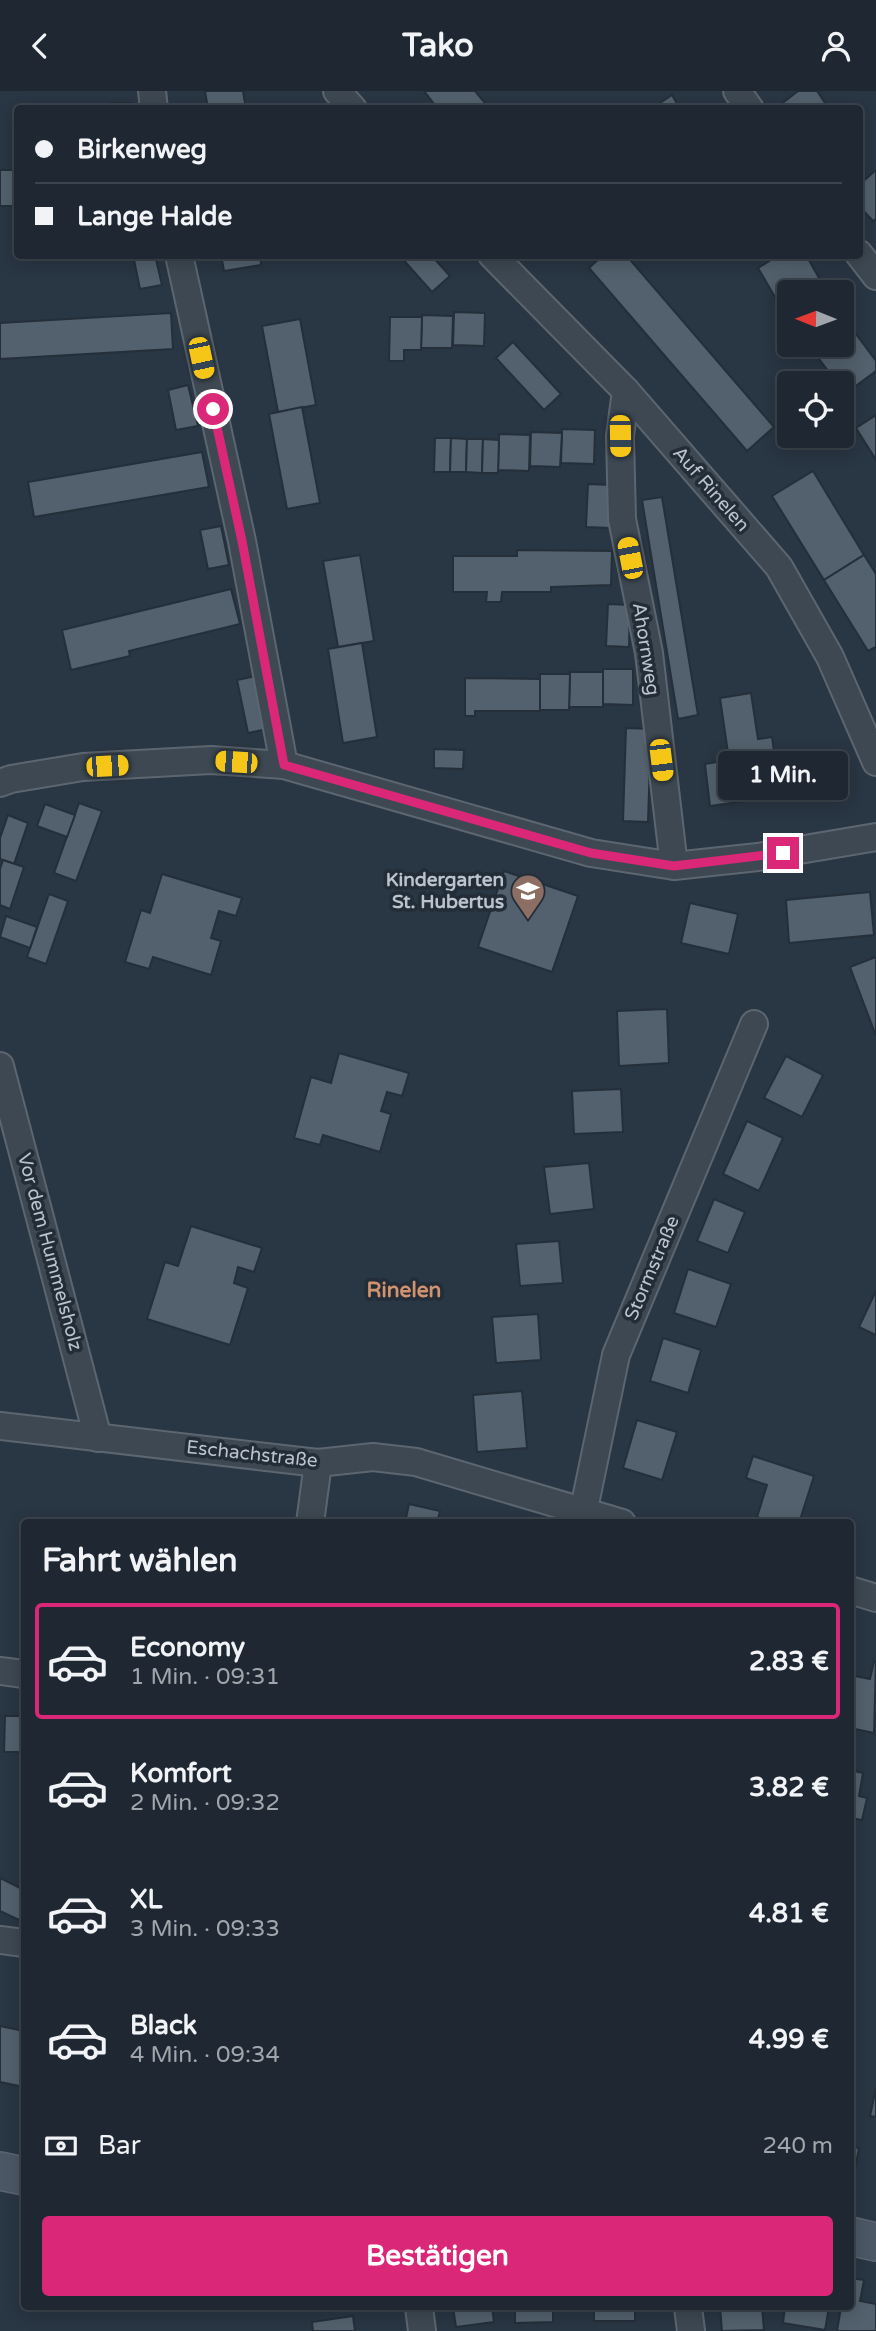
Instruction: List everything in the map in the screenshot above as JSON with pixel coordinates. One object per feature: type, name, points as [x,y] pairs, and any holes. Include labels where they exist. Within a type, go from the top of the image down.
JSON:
[{"type":"main road","points":[[0,2171],[21,2175]]},
{"type":"main road","points":[[854,2237],[876,2242]]},
{"type":"street","points":[[337,91],[349,105]]},
{"type":"street","points":[[180,259],[242,541],[284,765]]},
{"type":"street","name":"Auf Rinelen","points":[[496,259],[626,391],[779,567],[830,657],[876,762]]},
{"type":"street","points":[[863,259],[876,276]]},
{"type":"street","name":"Ahornweg","points":[[626,391],[620,436],[622,519],[649,653],[674,866]]},
{"type":"street","points":[[0,783],[83,767],[211,760],[284,765],[591,853],[674,866],[758,857],[876,837]]},
{"type":"street","name":"Stormstraße","points":[[582,1517],[616,1355],[754,1024]]},
{"type":"street","name":"Vor dem Hummelsholz","points":[[0,1066],[98,1438]]},
{"type":"street","name":"Eschachstraße","points":[[0,1426],[318,1463],[373,1457],[415,1462],[582,1517]]},
{"type":"street","points":[[311,1519],[318,1463]]},
{"type":"street","points":[[854,1591],[876,1598]]},
{"type":"street","points":[[0,1671],[21,1674]]},
{"type":"street","points":[[0,1940],[21,1943]]},
{"type":"street","points":[[419,2310],[422,2331]]},
{"type":"street","points":[[688,2310],[691,2331]]},
{"type":"building","points":[[205,91],[243,91],[245,105],[207,105]]},
{"type":"building","points":[[424,91],[475,91],[487,105],[435,105]]},
{"type":"building","points":[[798,91],[817,91],[826,105],[780,105]]},
{"type":"building","points":[[672,95],[678,105],[657,105]]},
{"type":"building","points":[[111,103],[132,103],[132,105]]},
{"type":"building","points":[[0,170],[14,170],[14,206],[0,206]]},
{"type":"building","points":[[876,170],[876,219],[873,221],[863,210],[863,181]]},
{"type":"building","points":[[134,259],[156,259],[162,285],[140,289]]},
{"type":"building","points":[[222,259],[260,259],[261,265],[224,271]]},
{"type":"building","points":[[403,259],[435,259],[450,276],[432,292]]},
{"type":"building","points":[[599,259],[629,259],[774,427],[747,451],[589,268]]},
{"type":"building","points":[[773,259],[808,259],[820,280],[777,280],[777,301],[758,268]]},
{"type":"building","points":[[454,312],[485,313],[484,346],[453,345]]},
{"type":"building","points":[[171,313],[173,349],[0,359],[0,323]]},
{"type":"building","points":[[422,315],[453,316],[452,348],[421,348]]},
{"type":"building","points":[[390,317],[422,317],[421,350],[404,350],[404,361],[389,361]]},
{"type":"building","points":[[300,319],[316,405],[278,412],[262,326]]},
{"type":"building","points":[[854,331],[876,361],[876,371],[854,387],[854,371],[828,371],[818,357],[854,357]]},
{"type":"building","points":[[513,342],[561,394],[544,410],[496,358]]},
{"type":"building","points":[[188,385],[198,426],[176,430],[168,390]]},
{"type":"building","points":[[302,407],[320,503],[287,509],[269,414]]},
{"type":"building","points":[[876,415],[876,460],[856,428]]},
{"type":"building","points":[[562,429],[595,430],[594,464],[561,463]]},
{"type":"building","points":[[531,432],[562,433],[560,467],[530,466]]},
{"type":"building","points":[[499,434],[530,435],[529,471],[498,470]]},
{"type":"building","points":[[435,438],[451,438],[450,472],[434,472]]},
{"type":"building","points":[[451,438],[467,439],[466,472],[450,472]]},
{"type":"building","points":[[467,439],[483,439],[482,473],[466,472]]},
{"type":"building","points":[[483,439],[499,440],[498,473],[482,473]]},
{"type":"building","points":[[202,452],[209,487],[34,517],[28,482]]},
{"type":"building","points":[[813,471],[864,555],[824,580],[772,496]]},
{"type":"building","points":[[588,484],[612,485],[610,528],[586,527]]},
{"type":"building","points":[[662,497],[698,715],[678,719],[642,500]]},
{"type":"building","points":[[221,526],[229,565],[208,569],[200,530]]},
{"type":"building","points":[[517,550],[612,551],[611,585],[551,587],[551,592],[502,592],[501,602],[486,602],[487,592],[453,592],[453,556],[517,556]]},
{"type":"building","points":[[360,555],[374,641],[338,647],[323,561]]},
{"type":"building","points":[[864,555],[876,574],[876,647],[868,651],[824,580]]},
{"type":"building","points":[[231,589],[240,624],[129,651],[130,656],[71,670],[62,630]]},
{"type":"building","points":[[608,604],[630,605],[629,647],[606,646]]},
{"type":"building","points":[[362,643],[377,737],[343,743],[328,649]]},
{"type":"building","points":[[603,669],[633,669],[633,705],[603,704]]},
{"type":"building","points":[[570,672],[603,672],[603,707],[569,707]]},
{"type":"building","points":[[540,674],[570,674],[569,710],[540,710]]},
{"type":"building","points":[[256,676],[267,729],[248,733],[237,680]]},
{"type":"building","points":[[465,678],[540,679],[540,711],[475,711],[475,716],[465,716]]},
{"type":"building","points":[[751,693],[758,739],[772,737],[777,772],[749,776],[752,800],[710,806],[705,764],[729,760],[720,698]]},
{"type":"building","points":[[626,728],[651,729],[648,822],[623,821]]},
{"type":"building","points":[[434,749],[464,750],[463,769],[434,768]]},
{"type":"building","points":[[79,803],[102,811],[76,881],[54,873]]},
{"type":"building","points":[[45,804],[75,815],[67,837],[37,826]]},
{"type":"building","points":[[8,815],[28,823],[14,864],[0,859],[0,838]]},
{"type":"building","points":[[3,860],[24,867],[10,909],[0,905],[0,869]]},
{"type":"building","name":"Kindergarten St. Hubertus","points":[[504,871],[578,896],[552,972],[478,947]]},
{"type":"building","points":[[162,874],[242,898],[236,916],[219,911],[211,938],[221,941],[211,975],[153,957],[149,969],[125,962],[141,910],[150,913]]},
{"type":"building","points":[[870,892],[874,935],[789,943],[786,900]]},
{"type":"building","points":[[49,894],[68,901],[46,964],[27,957]]},
{"type":"building","points":[[690,903],[738,914],[729,954],[681,943]]},
{"type":"building","points":[[6,916],[37,927],[30,948],[0,937]]},
{"type":"building","points":[[876,957],[876,1036],[850,967]]},
{"type":"building","points":[[667,1009],[669,1063],[619,1066],[617,1011]]},
{"type":"building","points":[[339,1053],[409,1073],[402,1096],[387,1092],[381,1111],[391,1114],[380,1152],[323,1135],[320,1145],[294,1138],[311,1077],[331,1083]]},
{"type":"building","points":[[786,1056],[823,1075],[802,1117],[764,1098]]},
{"type":"building","points":[[621,1089],[623,1132],[574,1134],[572,1091]]},
{"type":"building","points":[[747,1121],[783,1138],[759,1191],[723,1174]]},
{"type":"building","points":[[589,1163],[594,1209],[550,1214],[544,1167]]},
{"type":"building","points":[[714,1199],[745,1212],[728,1253],[697,1241]]},
{"type":"building","points":[[191,1226],[262,1248],[254,1272],[238,1267],[234,1283],[248,1288],[230,1345],[147,1319],[165,1262],[178,1266]]},
{"type":"building","points":[[559,1241],[563,1283],[520,1286],[516,1244]]},
{"type":"building","points":[[688,1269],[731,1284],[716,1327],[674,1313]]},
{"type":"building","points":[[876,1291],[876,1335],[859,1327]]},
{"type":"building","points":[[538,1314],[541,1360],[496,1363],[492,1317]]},
{"type":"building","points":[[663,1338],[701,1350],[688,1393],[650,1381]]},
{"type":"building","points":[[522,1391],[527,1448],[477,1452],[473,1395]]},
{"type":"building","points":[[637,1420],[677,1432],[662,1480],[623,1468]]},
{"type":"building","points":[[753,1456],[814,1476],[800,1519],[757,1517],[767,1485],[746,1478]]},
{"type":"building","points":[[409,1504],[440,1511],[438,1519],[406,1519]]},
{"type":"building","points":[[874,1661],[874,1733],[854,1729],[854,1676],[870,1679]]},
{"type":"building","points":[[5,1716],[21,1716],[21,1752],[4,1752]]},
{"type":"building","points":[[854,1771],[863,1773],[859,1796],[867,1798],[862,1820],[854,1819]]},
{"type":"building","points":[[0,1878],[21,1888],[21,1916],[19,1920],[0,1911]]},
{"type":"building","points":[[0,2026],[21,2030],[21,2086],[0,2082]]},
{"type":"building","points":[[876,2088],[876,2117],[870,2116]]},
{"type":"building","points":[[854,2147],[859,2148],[854,2174]]},
{"type":"building","points":[[854,2279],[864,2280],[860,2301],[876,2304],[876,2331],[837,2331],[840,2310],[854,2310]]},
{"type":"building","points":[[453,2310],[492,2310],[494,2322],[456,2327]]},
{"type":"building","points":[[515,2310],[553,2310],[553,2322],[515,2323]]},
{"type":"building","points":[[594,2310],[635,2310],[635,2321],[594,2321]]},
{"type":"building","points":[[720,2310],[762,2310],[764,2330],[722,2331]]},
{"type":"building","points":[[785,2310],[828,2310],[825,2330],[783,2323]]},
{"type":"building","points":[[353,2316],[355,2331],[313,2331],[312,2322]]},
{"type":"place","name":"Kindergarten St. Hubertus","points":[[528,921]]},
{"type":"district","name":"Rinelen","points":[[404,1290]]},
{"type":"route","points":[[213,409],[242,541],[284,765],[591,853],[674,866],[783,853]]}]
